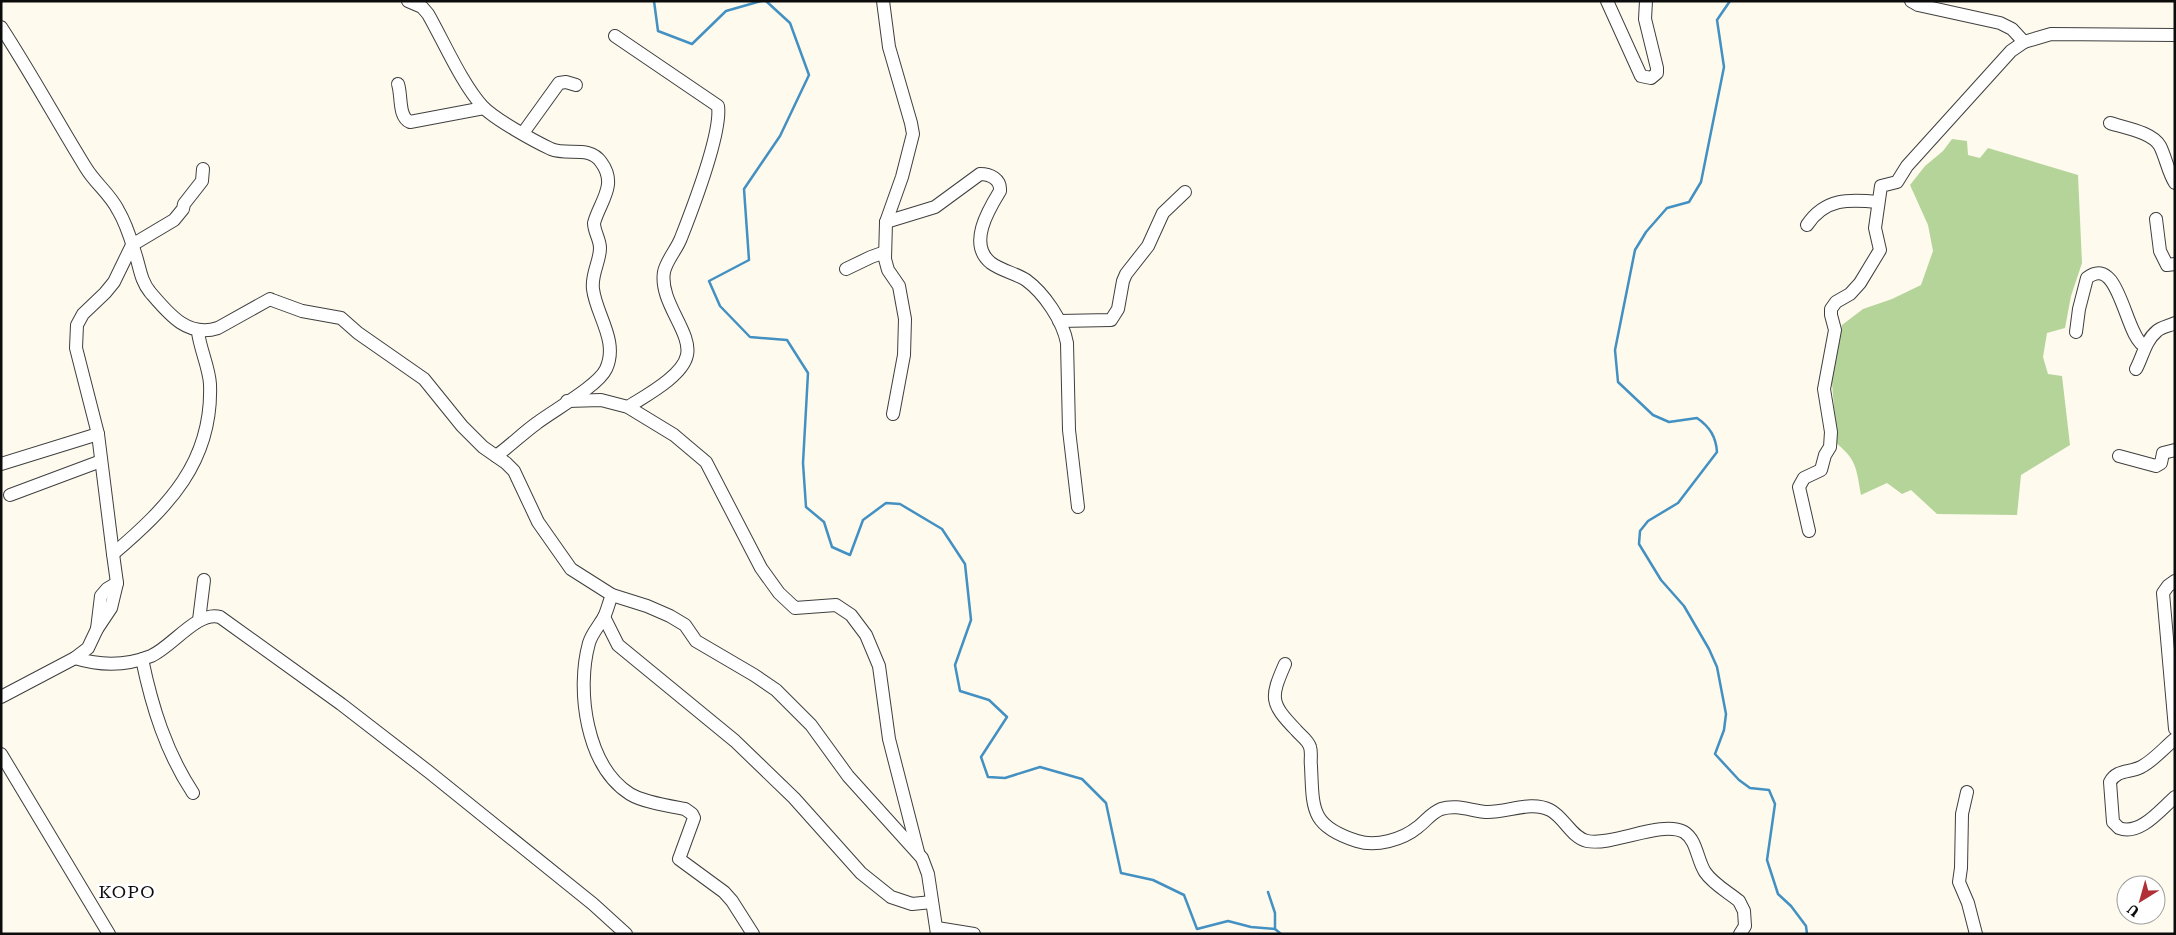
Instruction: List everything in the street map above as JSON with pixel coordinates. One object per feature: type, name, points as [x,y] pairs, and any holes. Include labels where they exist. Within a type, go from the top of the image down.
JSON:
[{"type":"street","points":[[408,1],[422,7],[428,14],[473,94],[484,108],[552,150],[591,154],[603,164],[608,179],[607,194],[594,222],[600,248],[592,283],[606,330],[609,349],[608,364],[602,375],[592,385],[528,429],[496,456]]},
{"type":"street","points":[[883,1],[890,47],[911,123],[912,134],[902,177],[886,222],[885,252],[888,270],[899,286],[905,319],[904,355],[893,414]]},
{"type":"street","points":[[1607,1],[1641,76],[1651,78],[1657,73],[1657,68],[1645,19],[1646,1]]},
{"type":"street","points":[[1911,1],[1918,5],[2000,23],[2012,29],[2024,42]]},
{"type":"street","points":[[1,27],[87,170],[117,208],[127,226],[140,274],[150,292],[186,327],[198,332],[218,328],[270,299],[302,311],[338,317],[424,379],[462,426],[483,447],[506,462],[518,477],[538,522],[567,565],[574,572],[612,595],[664,613],[685,625],[696,642],[754,675],[776,690],[810,725],[848,776],[919,854],[928,870],[937,931],[974,934]]},
{"type":"street","points":[[1809,531],[1799,487],[1804,478],[1822,470],[1825,455],[1830,447],[1831,432],[1824,389],[1835,330],[1831,309],[1836,302],[1850,294],[1860,283],[1880,250],[1875,228],[1881,186],[1897,182],[1906,166],[2011,52],[2024,42],[2051,34],[2175,35]]},
{"type":"street","points":[[615,36],[658,67],[709,99],[718,106],[719,113],[714,142],[681,239],[664,272],[666,291],[672,312],[688,342],[687,356],[666,382],[628,407]]},
{"type":"street","points":[[523,133],[559,83],[566,82],[576,85]]},
{"type":"street","points":[[398,84],[402,97],[402,115],[405,120],[410,122],[484,108]]},
{"type":"street","points":[[2110,123],[2156,140],[2175,183]]},
{"type":"street","points":[[1,697],[75,658],[88,648],[97,629],[111,608],[117,583],[98,434],[76,348],[77,325],[83,314],[105,294],[114,282],[132,245],[174,220],[202,181],[203,169]]},
{"type":"street","points":[[886,222],[935,207],[977,175],[992,176],[999,183],[1001,188],[988,211],[984,223],[981,239],[983,251],[992,264],[1028,282],[1043,298],[1059,321],[1068,343],[1069,430],[1078,507]]},
{"type":"street","points":[[1059,321],[1112,320],[1118,309],[1122,281],[1148,246],[1163,213],[1185,192]]},
{"type":"street","points":[[1807,225],[1819,210],[1836,202],[1853,200],[1878,202]]},
{"type":"street","points":[[2156,219],[2162,258],[2167,265],[2175,264]]},
{"type":"street","points":[[846,269],[885,252]]},
{"type":"street","points":[[2076,332],[2079,309],[2087,278],[2092,275],[2102,275],[2114,283],[2134,336],[2145,346]]},
{"type":"street","points":[[2136,369],[2145,346],[2158,330],[2175,323]]},
{"type":"street","points":[[113,554],[148,523],[178,489],[192,469],[201,449],[207,420],[210,384],[198,332]]},
{"type":"street","points":[[568,401],[600,400],[628,407],[674,436],[706,462],[761,568],[787,602],[796,608],[836,605],[851,615],[866,635],[879,666],[889,739],[919,854]]},
{"type":"street","points":[[1,464],[98,434]]},
{"type":"street","points":[[2119,456],[2156,466],[2160,463],[2164,452],[2175,450]]},
{"type":"street","points":[[10,495],[101,461]]},
{"type":"street","points":[[200,620],[204,580]]},
{"type":"street","points":[[2175,582],[2168,586],[2163,593],[2175,729]]},
{"type":"street","points":[[612,595],[604,617],[593,632],[589,643],[585,677],[584,698],[588,726],[600,762],[628,793],[692,813],[694,818],[678,859],[724,892],[753,934]]},
{"type":"street","points":[[75,658],[104,665],[142,659],[163,649],[200,620],[214,615],[226,620],[341,704],[579,892],[626,934]]},
{"type":"street","points":[[604,617],[618,645],[735,741],[794,798],[866,878],[891,897],[912,904],[932,902]]},
{"type":"street","points":[[142,659],[150,696],[162,733],[174,761],[193,793]]},
{"type":"street","points":[[1285,664],[1277,683],[1274,700],[1285,719],[1305,738],[1310,747],[1313,808],[1325,825],[1338,834],[1357,841],[1377,843],[1406,834],[1418,828],[1428,817],[1442,809],[1467,807],[1489,812],[1529,806],[1549,809],[1580,838],[1589,841],[1609,840],[1671,829],[1682,831],[1692,841],[1704,871],[1743,907],[1745,926],[1740,934]]},
{"type":"street","points":[[2175,739],[2139,768],[2126,770],[2113,777],[2110,782],[2113,822],[2119,828],[2132,830],[2144,824],[2175,797]]},
{"type":"street","points":[[1,754],[109,934]]},
{"type":"street","points":[[1967,792],[1962,814],[1962,868],[1958,882],[1968,903],[1976,934]]},
{"type":"green space","points":[[1952,139],[1967,141],[1968,155],[1980,158],[1988,148],[2078,175],[2082,263],[2071,296],[2065,328],[2047,333],[2043,357],[2048,374],[2062,376],[2070,445],[2021,475],[2017,515],[1937,514],[1911,490],[1902,494],[1887,483],[1861,495],[1858,477],[1851,459],[1834,441],[1835,421],[1831,370],[1842,325],[1863,309],[1892,299],[1921,285],[1933,251],[1928,225],[1910,185],[1925,166],[1943,151]]},
{"type":"waterway","points":[[654,1],[658,31],[692,44],[726,11],[761,1]]},
{"type":"waterway","points":[[766,1],[790,23],[809,75],[780,136],[744,189],[749,260],[709,281],[720,306],[750,337],[787,340],[808,373],[803,463],[806,507],[824,522],[832,547],[850,555],[863,520],[886,503],[900,504],[942,529],[965,564],[971,620],[955,665],[960,691],[989,700],[1007,717],[981,757],[988,777],[1005,778],[1040,767],[1082,779],[1106,803],[1121,873],[1153,880],[1184,895],[1197,929],[1228,921],[1251,927],[1275,929]]},
{"type":"waterway","points":[[1730,1],[1717,20],[1724,67],[1701,182],[1689,202],[1667,208],[1646,232],[1635,250],[1615,350],[1618,382],[1653,415],[1669,422],[1697,418],[1709,429],[1714,437],[1717,452],[1678,503],[1648,521],[1640,531],[1639,544],[1661,580],[1684,606],[1709,649],[1717,667],[1726,714],[1724,730],[1715,754],[1739,780],[1750,788],[1769,790],[1775,804],[1767,860],[1778,894],[1791,906],[1806,926],[1807,934]]},
{"type":"waterway","points":[[1268,892],[1275,913],[1275,929],[1281,934]]},
{"type":"district","name":"KOPO","points":[[127,892]]}]
